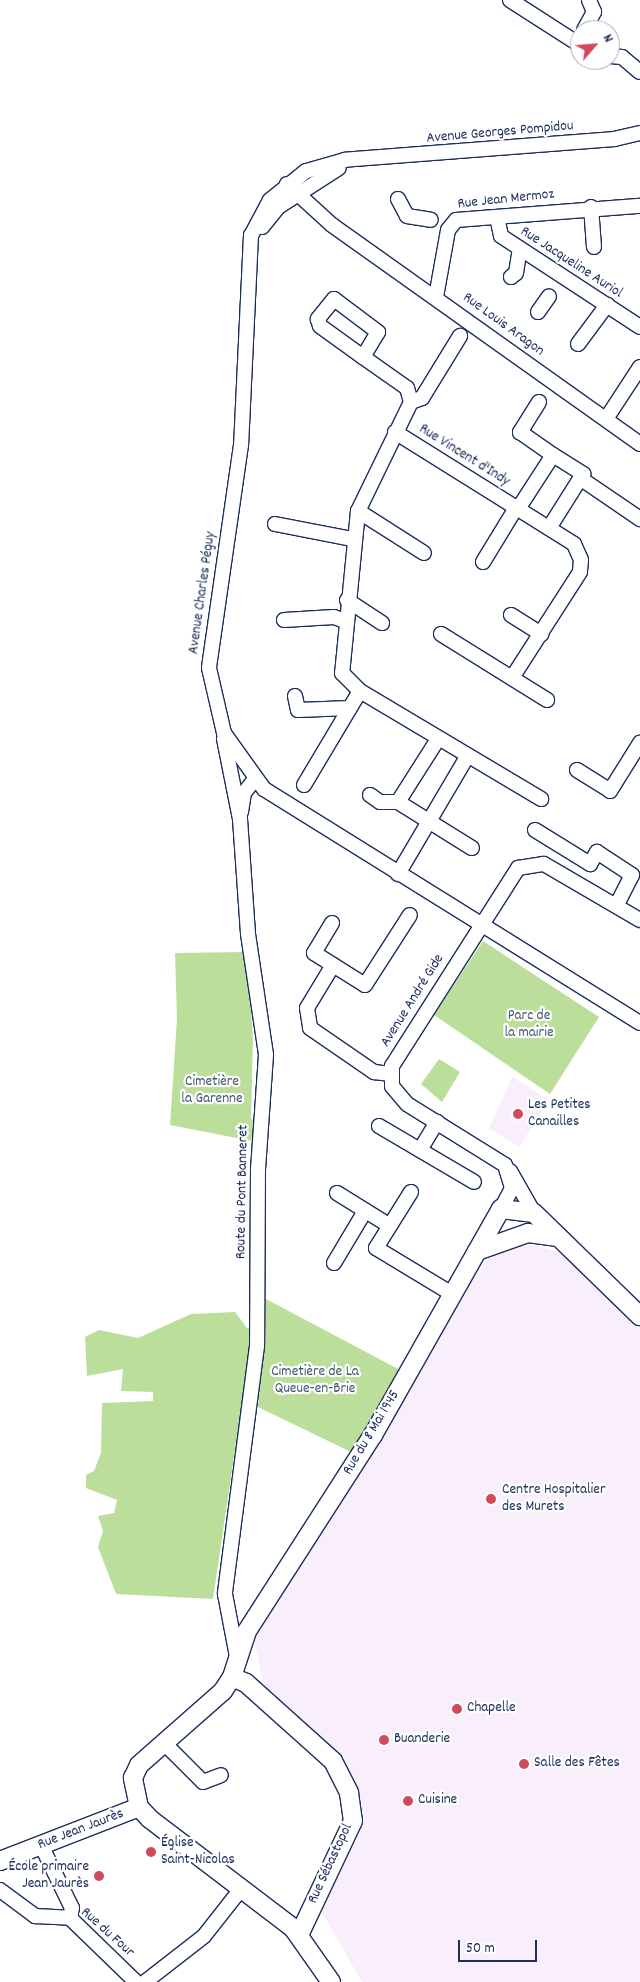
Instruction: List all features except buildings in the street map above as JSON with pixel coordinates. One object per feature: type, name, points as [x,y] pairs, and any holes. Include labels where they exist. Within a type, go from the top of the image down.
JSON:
[{"type":"main road","points":[[501,1209],[534,1213],[640,1316]]},
{"type":"main road","points":[[501,1209],[528,1233]]},
{"type":"main road","name":"Rue du 8 Mai 1945","points":[[238,1673],[247,1631],[372,1435],[501,1209]]},
{"type":"main road","points":[[477,1251],[528,1233],[558,1237]]},
{"type":"main road","name":"Rue Jean Jaurès","points":[[0,1861],[139,1807],[135,1770],[223,1691],[238,1673]]},
{"type":"main road","name":"Rue Sébastopol","points":[[238,1673],[333,1762],[349,1794],[353,1821],[299,1935]]},
{"type":"main road","points":[[139,1807],[299,1935],[330,1982]]},
{"type":"street","points":[[510,0],[570,37]]},
{"type":"street","points":[[589,0],[594,12],[590,20]]},
{"type":"street","points":[[620,57],[640,72]]},
{"type":"street","name":"Avenue Georges Pompidou","points":[[296,186],[361,161],[615,140],[640,133]]},
{"type":"street","name":"Rue Louis Aragon","points":[[296,186],[348,232],[640,444]]},
{"type":"street","name":"Avenue Charles Péguy","points":[[296,186],[257,218],[250,254],[241,445],[209,646],[211,688],[224,733],[255,778],[290,808],[640,1023]]},
{"type":"street","points":[[398,198],[407,216],[440,222]]},
{"type":"street","name":"Rue Jean Mermoz","points":[[436,297],[440,222],[462,218],[497,217],[591,207],[640,206]]},
{"type":"street","points":[[591,207],[594,247]]},
{"type":"street","name":"Rue Jacqueline Auriol","points":[[497,217],[501,236],[640,327]]},
{"type":"street","points":[[511,277],[516,273],[520,249]]},
{"type":"street","points":[[538,312],[561,277]]},
{"type":"street","points":[[578,344],[607,306]]},
{"type":"street","points":[[411,402],[422,398],[460,336]]},
{"type":"street","points":[[363,357],[408,388],[411,402],[358,511],[352,539],[344,621],[342,673],[360,691],[541,799]]},
{"type":"street","points":[[606,419],[640,368]]},
{"type":"street","points":[[539,402],[520,432],[583,474],[550,528]]},
{"type":"street","name":"Rue Vincent d'Indy","points":[[395,432],[574,544],[581,560],[574,584],[512,678]]},
{"type":"street","points":[[517,508],[554,455]]},
{"type":"street","points":[[580,478],[640,519]]},
{"type":"street","name":"Rue Vincent d'Indy","points":[[484,562],[517,508]]},
{"type":"street","points":[[358,511],[424,553]]},
{"type":"street","points":[[275,524],[352,539]]},
{"type":"street","points":[[347,600],[382,623]]},
{"type":"street","points":[[511,614],[541,634]]},
{"type":"street","points":[[284,620],[334,617],[344,621]]},
{"type":"street","points":[[441,634],[547,700]]},
{"type":"street","points":[[304,785],[360,691]]},
{"type":"street","points":[[295,696],[298,710],[350,708]]},
{"type":"street","name":"Route du Pont Banneret","points":[[224,733],[240,819],[248,934],[266,1055],[258,1169],[257,1346],[231,1530],[225,1594],[238,1673]]},
{"type":"street","points":[[398,802],[438,739]]},
{"type":"street","points":[[577,770],[610,790],[640,743]]},
{"type":"street","points":[[398,874],[467,756]]},
{"type":"street","points":[[240,819],[244,793],[255,778]]},
{"type":"street","points":[[370,795],[380,802],[398,802],[472,848]]},
{"type":"street","points":[[535,830],[590,864],[597,852],[632,875],[617,905]]},
{"type":"street","name":"Avenue André Gide","points":[[391,1074],[511,875],[527,865],[544,864],[640,920]]},
{"type":"street","points":[[332,923],[314,953],[365,985],[410,914]]},
{"type":"street","points":[[333,965],[307,1008],[310,1028],[374,1072],[391,1074],[401,1098],[505,1165],[521,1184],[534,1213]]},
{"type":"street","points":[[420,1150],[437,1122]]},
{"type":"street","points":[[378,1126],[474,1182]]},
{"type":"street","name":"Rue du 8 Mai 1945","points":[[501,1209],[512,1188],[505,1165]]},
{"type":"street","points":[[411,1192],[376,1248],[452,1294]]},
{"type":"street","points":[[337,1193],[390,1226]]},
{"type":"street","points":[[334,1263],[365,1211]]},
{"type":"street","points":[[229,1622],[239,1633],[247,1631]]},
{"type":"street","points":[[164,1742],[203,1782],[221,1775]]},
{"type":"street","points":[[41,1845],[72,1908],[70,1918]]},
{"type":"street","name":"Rue du Four","points":[[0,1890],[35,1916],[70,1918],[136,1982]]},
{"type":"street","points":[[145,1982],[204,1936],[241,1890]]},
{"type":"shaded area","name":"Les Petites Canailles","points":[[512,1077],[549,1100],[519,1147],[489,1128]]},
{"type":"shaded area","name":"Centre Hospitalier des Murets","points":[[534,1245],[573,1256],[640,1328],[640,1982],[362,1982],[320,1909],[361,1831],[358,1790],[339,1754],[264,1688],[254,1639],[478,1271],[494,1253],[507,1246]]},
{"type":"green space","name":"Parc de la mairie","points":[[483,941],[599,1017],[550,1094],[434,1015]]},
{"type":"green space","name":"Cimetière la Garenne","points":[[247,952],[253,1038],[251,1118],[257,1127],[257,1142],[170,1125],[177,1019],[175,953]]},
{"type":"green space","points":[[439,1059],[460,1072],[442,1102],[421,1084]]},
{"type":"green space","name":"Cimetière de La Queue-en-Brie","points":[[266,1299],[400,1370],[351,1452],[258,1407]]},
{"type":"green space","points":[[235,1312],[247,1328],[253,1328],[213,1599],[116,1594],[98,1547],[103,1531],[98,1516],[114,1513],[117,1500],[86,1488],[86,1475],[94,1471],[101,1453],[102,1403],[153,1401],[153,1392],[121,1391],[123,1369],[87,1376],[85,1337],[99,1330],[138,1338],[191,1314]]},
{"type":"place","name":"Les Petites Canailles","points":[[518,1114]]},
{"type":"place","name":"Centre Hospitalier des Murets","points":[[491,1499]]},
{"type":"place","name":"Chapelle","points":[[457,1709]]},
{"type":"place","name":"Buanderie","points":[[384,1740]]},
{"type":"place","name":"Salle des Fêtes","points":[[524,1764]]},
{"type":"place","name":"Cuisine","points":[[408,1801]]},
{"type":"place","name":"Église Saint-Nicolas","points":[[151,1852]]},
{"type":"place","name":"École primaire Jean Jaurès","points":[[99,1876]]}]
